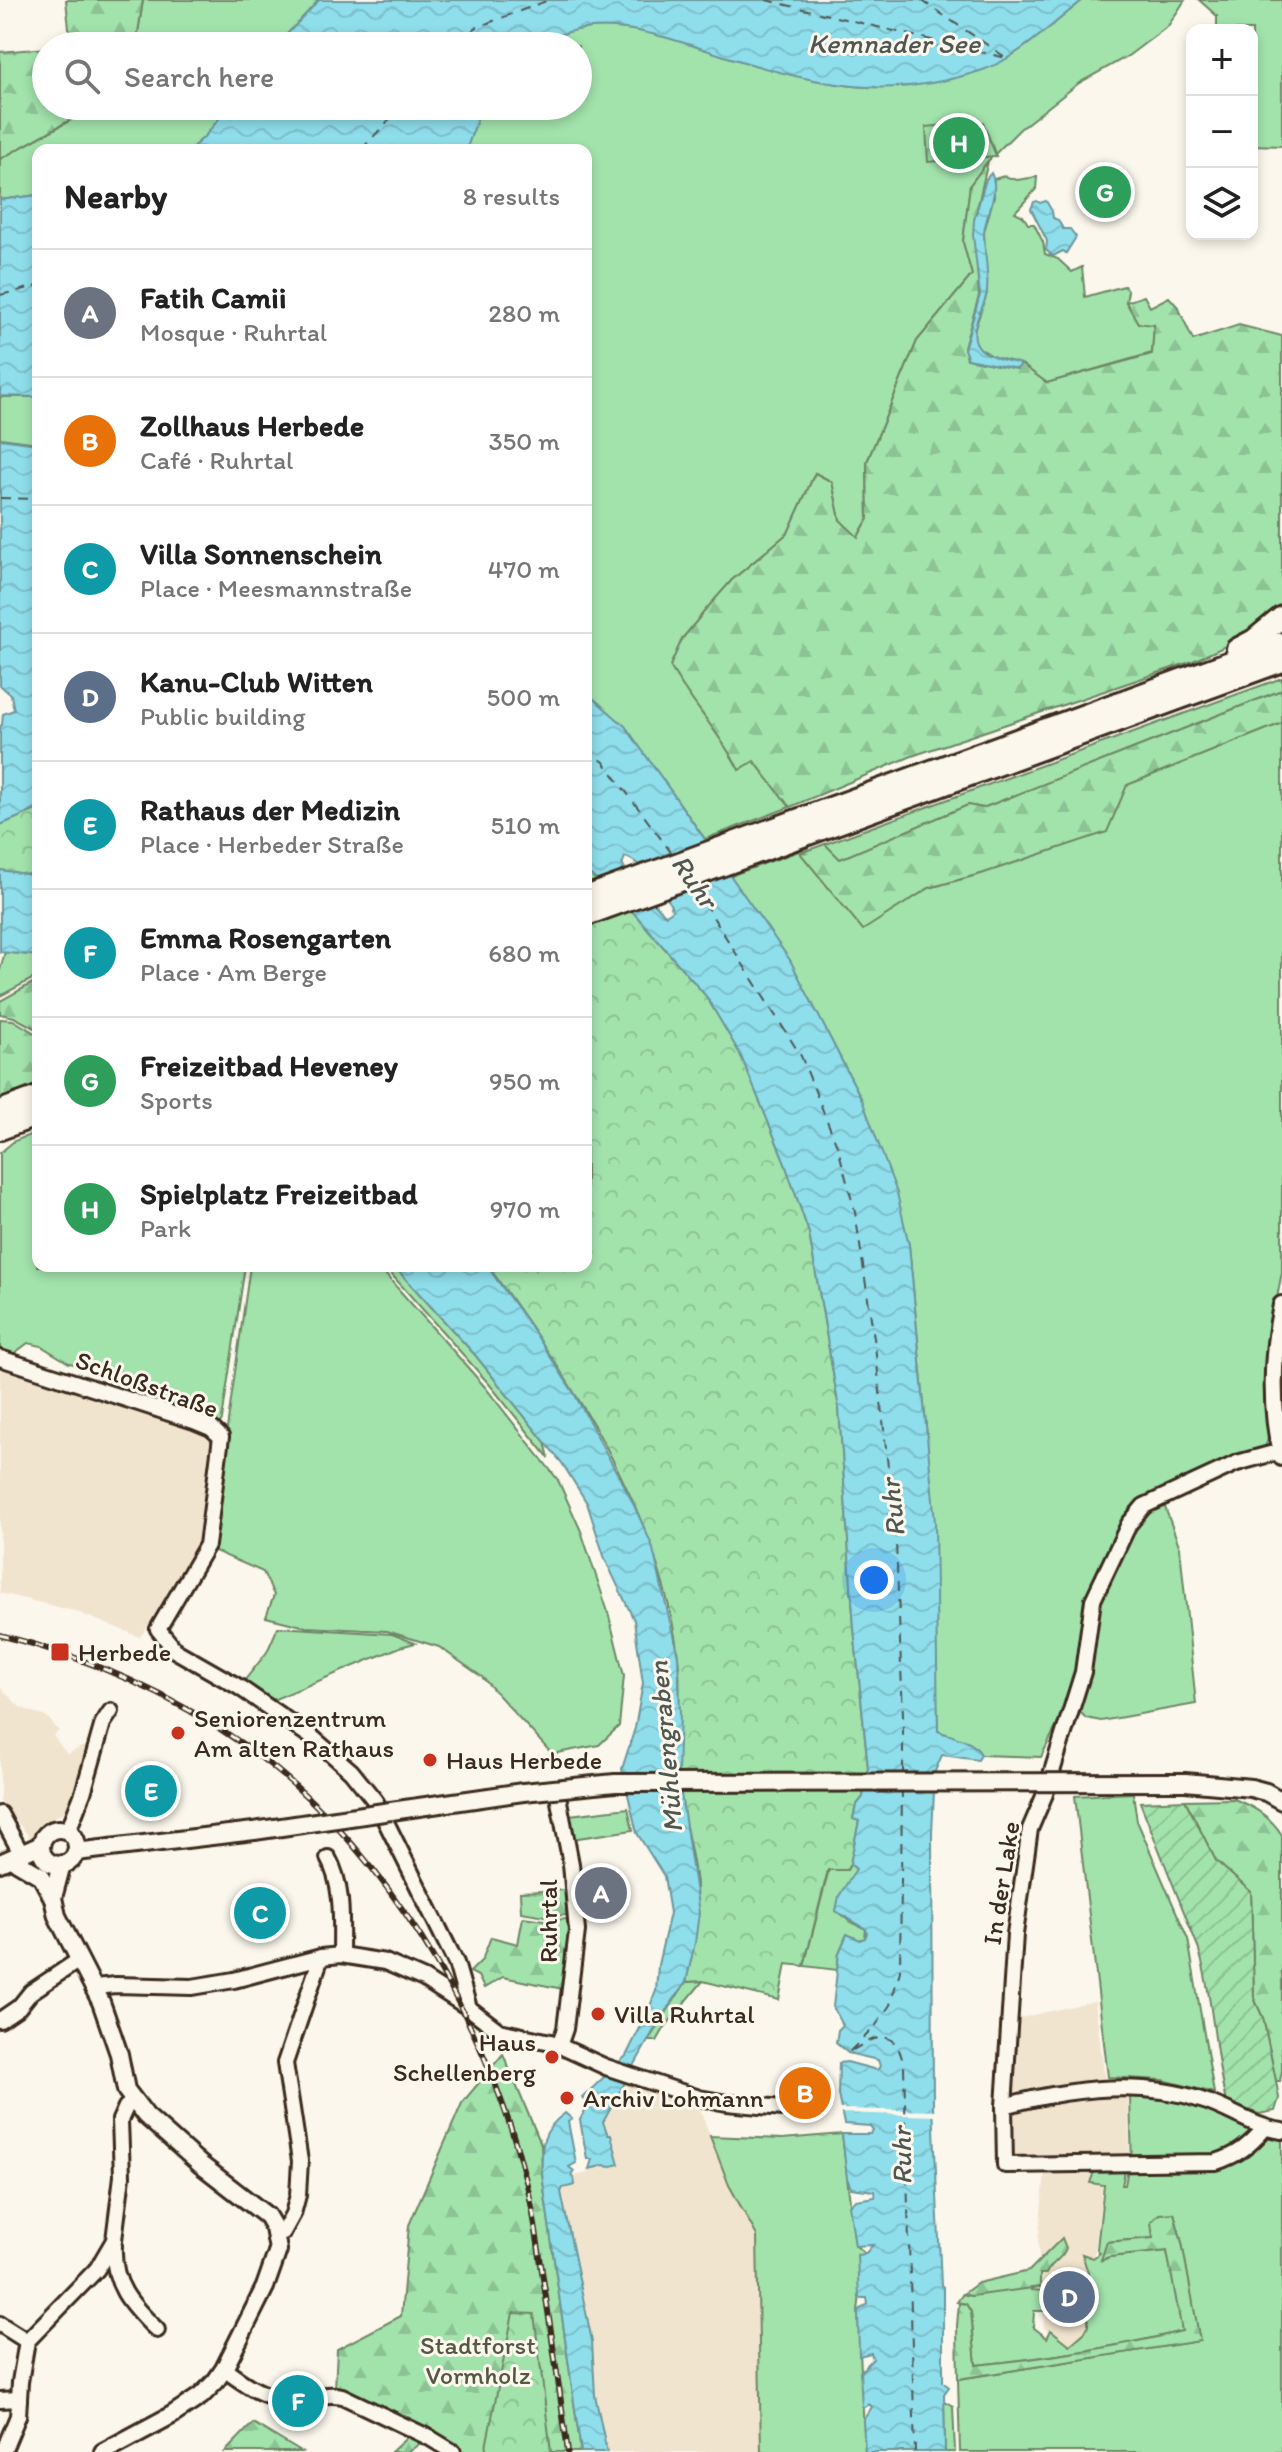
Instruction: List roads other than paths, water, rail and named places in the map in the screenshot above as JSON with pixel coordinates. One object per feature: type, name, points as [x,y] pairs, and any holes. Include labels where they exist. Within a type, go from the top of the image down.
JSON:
[{"type":"highway","points":[[1144,694],[1166,677],[1254,640],[1282,617]]},
{"type":"highway","points":[[592,913],[1144,694],[1282,643]]},
{"type":"highway","points":[[592,895],[792,832],[1282,661]]},
{"type":"highway","points":[[0,1111],[32,1099]]},
{"type":"highway","points":[[0,1129],[32,1117]]},
{"type":"main road","points":[[1281,1454],[1275,1420],[1274,1386],[1282,1305]]},
{"type":"main road","points":[[103,2452],[201,2396],[224,2369],[274,2267],[278,2250],[274,2228],[257,2206],[200,2164],[133,2101],[122,2077],[112,2030],[94,1987],[57,1916],[51,1894],[49,1857],[42,1839],[50,1831],[73,1841],[143,1845],[523,1792],[615,1783],[1194,1782],[1233,1777],[1282,1791]]},
{"type":"main road","points":[[1194,1782],[1251,1788],[1282,1801]]},
{"type":"main road","points":[[10,1860],[49,1857],[70,1861],[73,1841]]},
{"type":"main road","points":[[10,1860],[41,1876],[51,1894]]},
{"type":"street","name":"Schloßstraße","points":[[0,1358],[194,1421],[211,1428],[221,1437],[207,1545],[158,1626],[166,1642],[176,1651],[239,1687],[313,1738],[351,1771],[376,1802],[456,1963],[469,2008]]},
{"type":"street","name":"In der Lake","points":[[1265,2128],[1236,2156],[1216,2162],[1005,2165],[1004,2106],[1015,1934],[1030,1829],[1045,1794],[1083,1672],[1093,1600],[1129,1524],[1144,1506],[1237,1463],[1281,1454]]},
{"type":"street","points":[[73,1841],[103,1723],[111,1711]]},
{"type":"street","name":"Ruhrtal","points":[[558,1796],[571,1864],[577,1931],[565,2029],[559,2046]]},
{"type":"street","points":[[3,1817],[10,1860]]},
{"type":"street","points":[[328,1858],[339,1893],[341,1955]]},
{"type":"street","points":[[94,1987],[192,1987],[341,1955],[385,1962],[424,1979],[499,2031],[559,2046],[606,2067],[699,2098],[794,2109]]},
{"type":"street","points":[[283,2232],[293,2214],[298,2195],[300,2161],[285,2063],[321,1957]]},
{"type":"street","points":[[0,2020],[19,2007],[31,1992],[79,1960]]},
{"type":"street","points":[[1004,2106],[1072,2090],[1144,2090],[1201,2100],[1265,2128],[1282,2131]]},
{"type":"street","points":[[133,2101],[120,2120],[122,2176],[113,2266],[124,2292],[157,2330]]},
{"type":"street","points":[[3,2452],[18,2416],[27,2341],[97,2269],[114,2240]]},
{"type":"street","points":[[0,2324],[27,2341]]},
{"type":"street","points":[[224,2369],[250,2387],[279,2399],[331,2394],[342,2396],[453,2452]]},
{"type":"street","points":[[0,2400],[19,2399]]},
{"type":"water","name":"Kemnader See","points":[[319,0],[1083,0],[1022,49],[983,70],[948,80],[893,87],[838,84],[798,76],[634,30],[289,32]]},
{"type":"water","points":[[218,120],[477,120],[468,144],[196,144]]},
{"type":"water","points":[[991,173],[994,188],[984,234],[987,294],[974,331],[975,340],[985,352],[1021,364],[1017,369],[968,359],[964,349],[980,295],[974,220],[986,179]]},
{"type":"water","points":[[32,196],[32,397],[0,396],[0,200]]},
{"type":"water","points":[[1037,201],[1046,201],[1053,218],[1076,237],[1066,253],[1063,251],[1053,256],[1046,250],[1047,241],[1031,209]]},
{"type":"water","points":[[0,439],[32,443],[32,812],[0,825],[0,726],[3,714],[14,710],[11,695],[0,685]]},
{"type":"water","name":"Ruhr","points":[[592,697],[625,726],[790,960],[862,1100],[897,1193],[909,1245],[935,1522],[938,1731],[968,1742],[981,1755],[978,1760],[942,1755],[935,1771],[932,1833],[933,2105],[943,2287],[943,2382],[949,2387],[944,2394],[945,2452],[865,2452],[863,2420],[872,2407],[869,2404],[862,2408],[860,2372],[873,2359],[871,2353],[859,2356],[858,2311],[868,2304],[867,2298],[859,2298],[857,2255],[865,2254],[873,2245],[855,2246],[849,2205],[856,2200],[875,2197],[874,2191],[851,2188],[842,2134],[870,2134],[873,2130],[870,2126],[844,2124],[838,2095],[839,2063],[847,2062],[877,2070],[880,2066],[878,2060],[848,2053],[836,2043],[838,2030],[843,2025],[833,2007],[839,1953],[847,1934],[860,1940],[867,1933],[866,1929],[836,1911],[839,1896],[856,1869],[850,1864],[859,1821],[853,1819],[856,1806],[863,1797],[868,1768],[854,1628],[839,1408],[809,1233],[782,1155],[740,1054],[706,996],[634,913],[592,876]],"holes":[[[625,857],[645,871],[670,905],[672,911],[666,915],[622,865]]]},
{"type":"water","points":[[0,870],[32,875],[32,955],[0,952]]},
{"type":"water","name":"Mühlengraben","points":[[399,1272],[491,1272],[575,1395],[631,1499],[652,1545],[678,1656],[678,1774],[699,1913],[695,1943],[686,1982],[659,2021],[603,2122],[608,2135],[611,2135],[619,2164],[608,2167],[589,2169],[592,2159],[587,2159],[580,2120],[588,2105],[582,2098],[626,2056],[646,2016],[656,1991],[658,1965],[670,1913],[664,1876],[637,1833],[622,1769],[635,1728],[643,1683],[634,1620],[605,1559],[587,1503],[562,1463],[476,1356]]},
{"type":"water","points":[[565,2113],[572,2119],[568,2122],[576,2163],[569,2167],[574,2171],[571,2176],[575,2185],[563,2188],[561,2192],[592,2341],[595,2395],[607,2452],[581,2452],[542,2174],[544,2139],[551,2126]]},
{"type":"railway","points":[[0,1635],[65,1654],[129,1680],[190,1711],[247,1747],[296,1787],[342,1833],[384,1884],[422,1938],[455,1996],[483,2056],[507,2116],[525,2177],[568,2452]]},
{"type":"place","name":"Spielplatz Freizeitbad","points":[[959,143]]},
{"type":"place","name":"Freizeitbad Heveney","points":[[1105,192]]},
{"type":"place","name":"Herbede","points":[[60,1652]]},
{"type":"place","name":"Seniorenzentrum Am alten Rathaus","points":[[178,1733]]},
{"type":"place","name":"Haus Herbede","points":[[430,1760]]},
{"type":"place","name":"Rathaus der Medizin","points":[[151,1791]]},
{"type":"place","name":"Fatih Camii","points":[[601,1893]]},
{"type":"place","name":"Villa Sonnenschein","points":[[260,1913]]},
{"type":"place","name":"Villa Ruhrtal","points":[[598,2014]]},
{"type":"place","name":"Haus Schellenberg","points":[[552,2057]]},
{"type":"place","name":"Zollhaus Herbede","points":[[805,2093]]},
{"type":"place","name":"Archiv Lohmann","points":[[567,2098]]},
{"type":"place","name":"Kanu-Club Witten","points":[[1069,2297]]},
{"type":"place","name":"Emma Rosengarten","points":[[298,2401]]},
{"type":"park label","name":"Stadtforst Vormholz","points":[[478,2360]]}]
